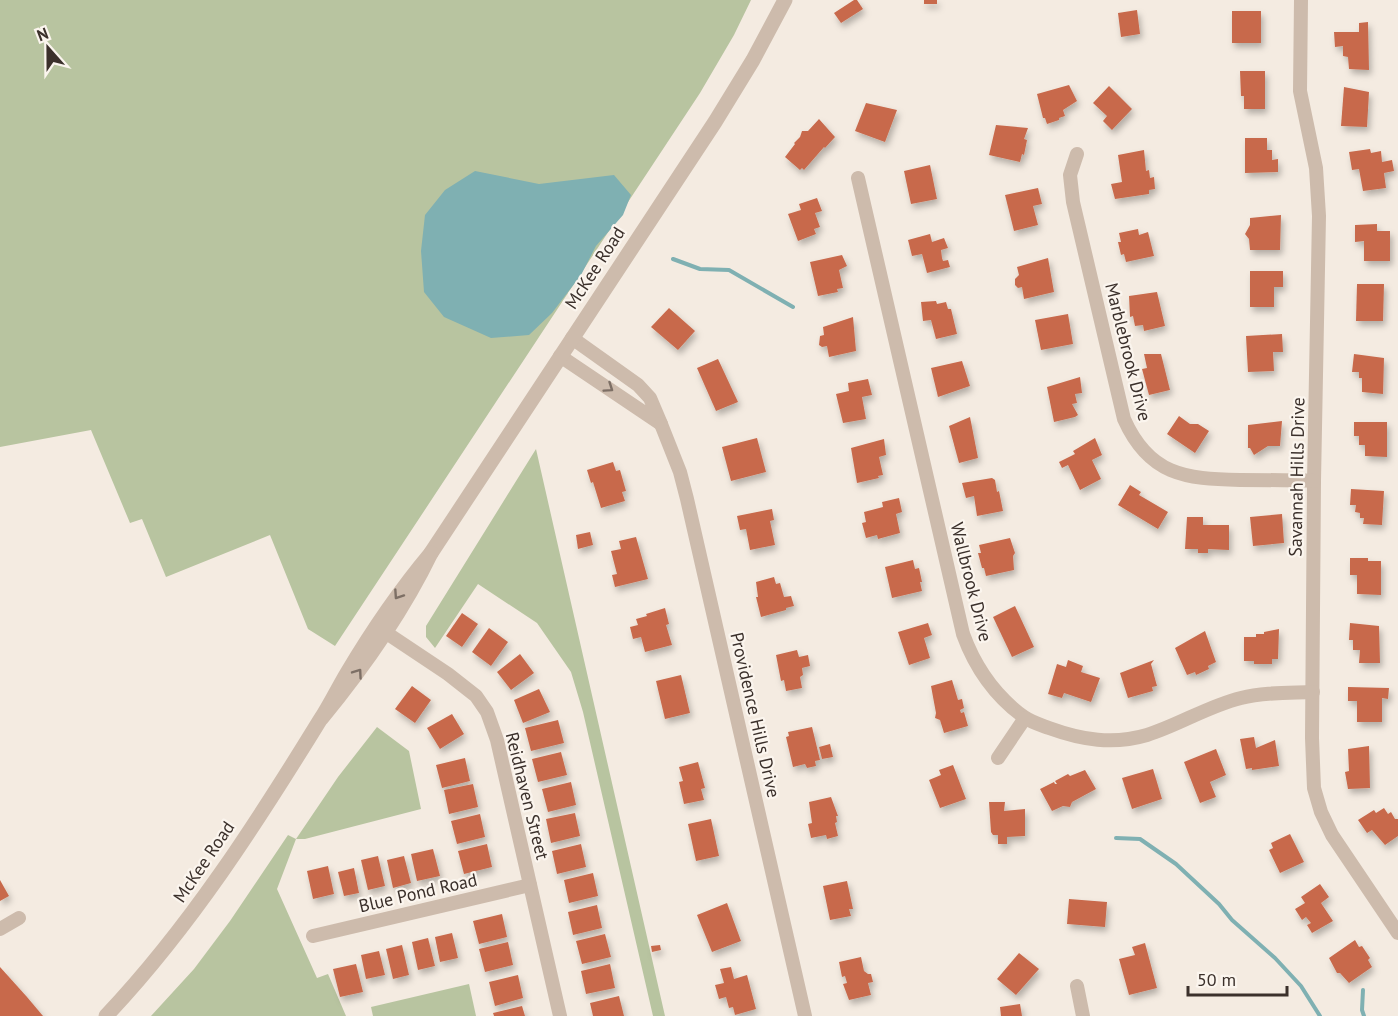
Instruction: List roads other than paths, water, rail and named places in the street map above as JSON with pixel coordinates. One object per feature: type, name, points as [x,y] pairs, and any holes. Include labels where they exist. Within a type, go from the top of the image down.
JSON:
[{"type":"street","name":"McKee Road","points":[[106,1016],[140,980],[186,924],[321,719],[348,671],[405,584],[431,553],[715,122],[768,32],[784,0]]},
{"type":"street","name":"Savannah Hills Drive","points":[[1301,0],[1300,91],[1316,168],[1319,216],[1312,760],[1317,801],[1332,835],[1398,933]]},
{"type":"street","name":"Marblebrook Drive","points":[[1077,154],[1070,175],[1073,202],[1124,419],[1142,450],[1156,462],[1176,473],[1200,479],[1314,481]]},
{"type":"street","name":"Wallbrook Drive","points":[[858,178],[963,634],[970,654],[994,689],[1025,718],[1069,735],[1097,741],[1115,741],[1149,734],[1240,698],[1262,694],[1313,692]]},
{"type":"street","name":"Providence Hills Drive","points":[[572,338],[638,385],[650,398],[680,472],[805,1016]]},
{"type":"street","points":[[560,356],[661,424]]},
{"type":"street","name":"McKee Road","points":[[321,719],[356,677],[386,632],[414,588],[431,553]]},
{"type":"street","name":"Reidhaven Street","points":[[386,632],[463,685],[476,696],[487,712],[496,741],[560,1016]]},
{"type":"street","points":[[998,758],[1025,718]]},
{"type":"street","name":"Blue Pond Road","points":[[313,936],[530,885]]},
{"type":"street","points":[[0,929],[19,918]]},
{"type":"street","points":[[1077,986],[1083,1016]]},
{"type":"water","points":[[475,171],[539,184],[614,175],[631,195],[623,215],[596,246],[581,275],[552,313],[529,335],[491,338],[444,317],[424,292],[421,251],[425,215],[445,190]]},
{"type":"waterway","points":[[673,259],[700,269],[729,270],[793,307]]},
{"type":"waterway","points":[[1116,838],[1140,839],[1176,864],[1219,904],[1232,920],[1275,958],[1301,986],[1320,1016]]},
{"type":"waterway","points":[[1363,990],[1364,1016]]}]
